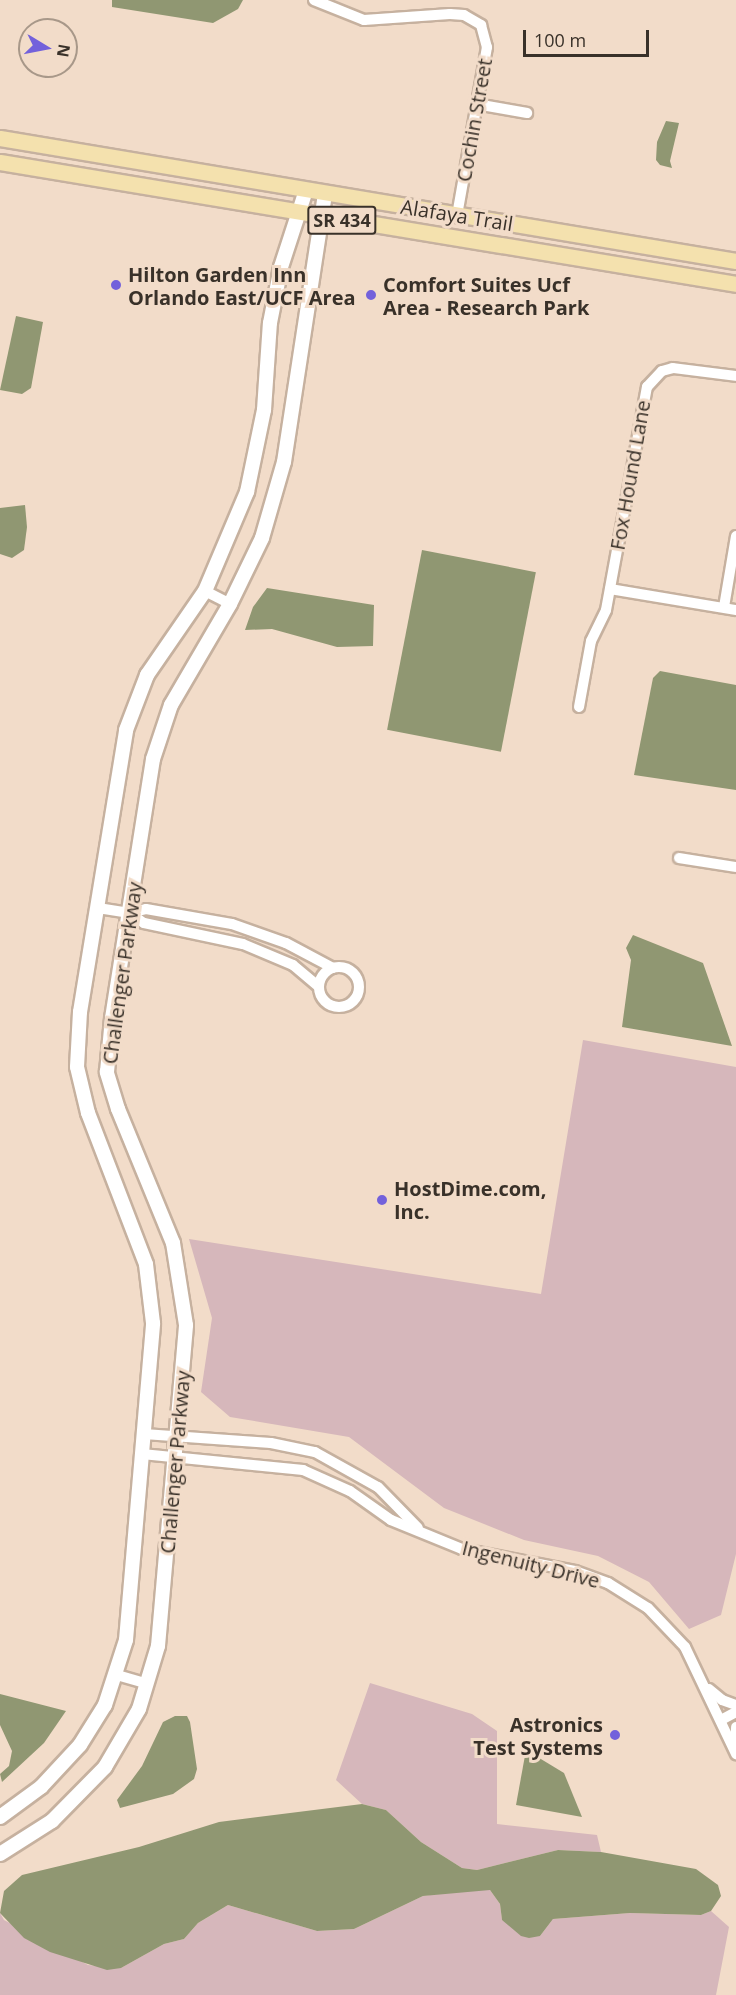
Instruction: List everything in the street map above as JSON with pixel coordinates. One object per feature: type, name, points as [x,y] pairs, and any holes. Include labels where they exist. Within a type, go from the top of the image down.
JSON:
[{"type":"main road","name":"Alafaya Trail","points":[[0,138],[736,261]]},
{"type":"main road","name":"Alafaya Trail","points":[[0,162],[736,284]]},
{"type":"main road","name":"Challenger Parkway","points":[[0,1817],[41,1787],[70,1758],[97,1719],[117,1675],[129,1624],[153,1323],[146,1264],[88,1113],[77,1067],[80,1012],[120,762],[135,700],[147,675],[205,591],[234,531],[258,455],[270,323],[281,267],[306,190]]},
{"type":"main road","name":"Challenger Parkway","points":[[0,1854],[52,1821],[91,1784],[122,1741],[148,1684],[161,1630],[186,1325],[173,1243],[118,1109],[107,1072],[112,1018],[153,759],[171,705],[230,604],[262,538],[284,462],[325,193]]},
{"type":"street","name":"Cochin Street","points":[[314,0],[364,20],[450,14],[464,15],[481,25],[487,47],[457,215]]},
{"type":"street","points":[[476,104],[527,113]]},
{"type":"street","name":"Fox Hound Lane","points":[[579,707],[591,641],[604,617],[610,589],[647,387],[662,371],[673,368],[736,376]]},
{"type":"street","points":[[724,608],[736,536]]},
{"type":"street","points":[[610,589],[736,610]]},
{"type":"street","points":[[205,591],[230,604]]},
{"type":"street","points":[[679,858],[736,867]]},
{"type":"street","points":[[98,908],[130,914],[144,923],[225,938],[265,952],[293,965],[319,987]]},
{"type":"street","points":[[130,914],[146,909],[232,924],[286,943],[333,968],[347,969],[356,977],[358,991],[352,1002],[332,1006],[320,995],[319,987],[323,975],[333,968]]},
{"type":"street","name":"Ingenuity Drive","points":[[144,1434],[271,1443],[315,1452],[378,1487],[418,1529]]},
{"type":"street","name":"Ingenuity Drive","points":[[142,1454],[303,1470],[350,1491],[391,1520],[476,1553],[575,1571],[617,1587],[671,1629],[706,1687],[735,1753]]},
{"type":"street","points":[[117,1675],[148,1684]]},
{"type":"street","points":[[706,1687],[722,1700],[736,1705]]},
{"type":"street","points":[[721,1720],[736,1713]]},
{"type":"street","points":[[735,1753],[736,1727]]},
{"type":"shaded area","points":[[112,0],[243,0],[238,9],[213,23],[112,7]]},
{"type":"shaded area","points":[[666,121],[679,123],[670,161],[672,168],[660,165],[656,160],[657,142]]},
{"type":"shaded area","points":[[16,316],[43,322],[31,388],[22,394],[0,390]]},
{"type":"shaded area","points":[[25,505],[27,527],[24,550],[12,558],[0,554],[0,508]]},
{"type":"shaded area","points":[[422,550],[536,572],[501,752],[387,730]]},
{"type":"shaded area","points":[[267,588],[374,605],[373,646],[337,647],[272,629],[245,630],[253,607]]},
{"type":"shaded area","points":[[660,671],[736,685],[736,790],[634,775],[653,678]]},
{"type":"shaded area","points":[[633,935],[703,963],[732,1046],[622,1027],[631,960],[626,948]]},
{"type":"shaded area","points":[[583,1040],[736,1067],[736,1554],[721,1615],[689,1629],[649,1582],[598,1556],[524,1540],[444,1508],[349,1437],[230,1417],[201,1392],[212,1318],[189,1239],[541,1294]]},
{"type":"shaded area","points":[[370,1683],[472,1714],[497,1731],[497,1824],[597,1835],[601,1852],[558,1850],[477,1870],[462,1868],[421,1842],[386,1810],[362,1804],[336,1780]]},
{"type":"shaded area","points":[[0,1694],[66,1711],[44,1743],[2,1782],[0,1774],[9,1766],[12,1751],[0,1725]]},
{"type":"shaded area","points":[[175,1716],[187,1716],[190,1722],[197,1769],[194,1779],[173,1794],[120,1808],[117,1800],[142,1766],[163,1722]]},
{"type":"shaded area","points":[[526,1750],[564,1773],[582,1817],[516,1805]]},
{"type":"shaded area","points":[[362,1804],[386,1810],[421,1842],[462,1868],[477,1870],[558,1850],[601,1852],[696,1869],[718,1885],[721,1896],[711,1911],[701,1915],[630,1913],[553,1919],[540,1936],[529,1938],[521,1936],[502,1920],[500,1904],[490,1890],[423,1896],[354,1929],[317,1931],[228,1905],[198,1923],[184,1939],[164,1944],[121,1968],[107,1970],[50,1952],[24,1938],[0,1913],[4,1891],[22,1875],[139,1847],[219,1822]]},
{"type":"shaded area","points":[[473,1889],[490,1890],[500,1904],[502,1920],[540,1936],[553,1919],[630,1913],[701,1915],[711,1911],[729,1927],[716,1995],[0,1995],[0,1913],[4,1920],[88,1965],[121,1968],[164,1944],[184,1939],[198,1923],[228,1905],[317,1931],[354,1929],[423,1896]]},
{"type":"place","name":"Hilton Garden Inn Orlando East/UCF Area","points":[[116,285]]},
{"type":"place","name":"Comfort Suites Ucf Area - Research Park","points":[[371,295]]},
{"type":"place","name":"HostDime.com, Inc.","points":[[382,1200]]},
{"type":"place","name":"Astronics Test Systems","points":[[615,1735]]}]
